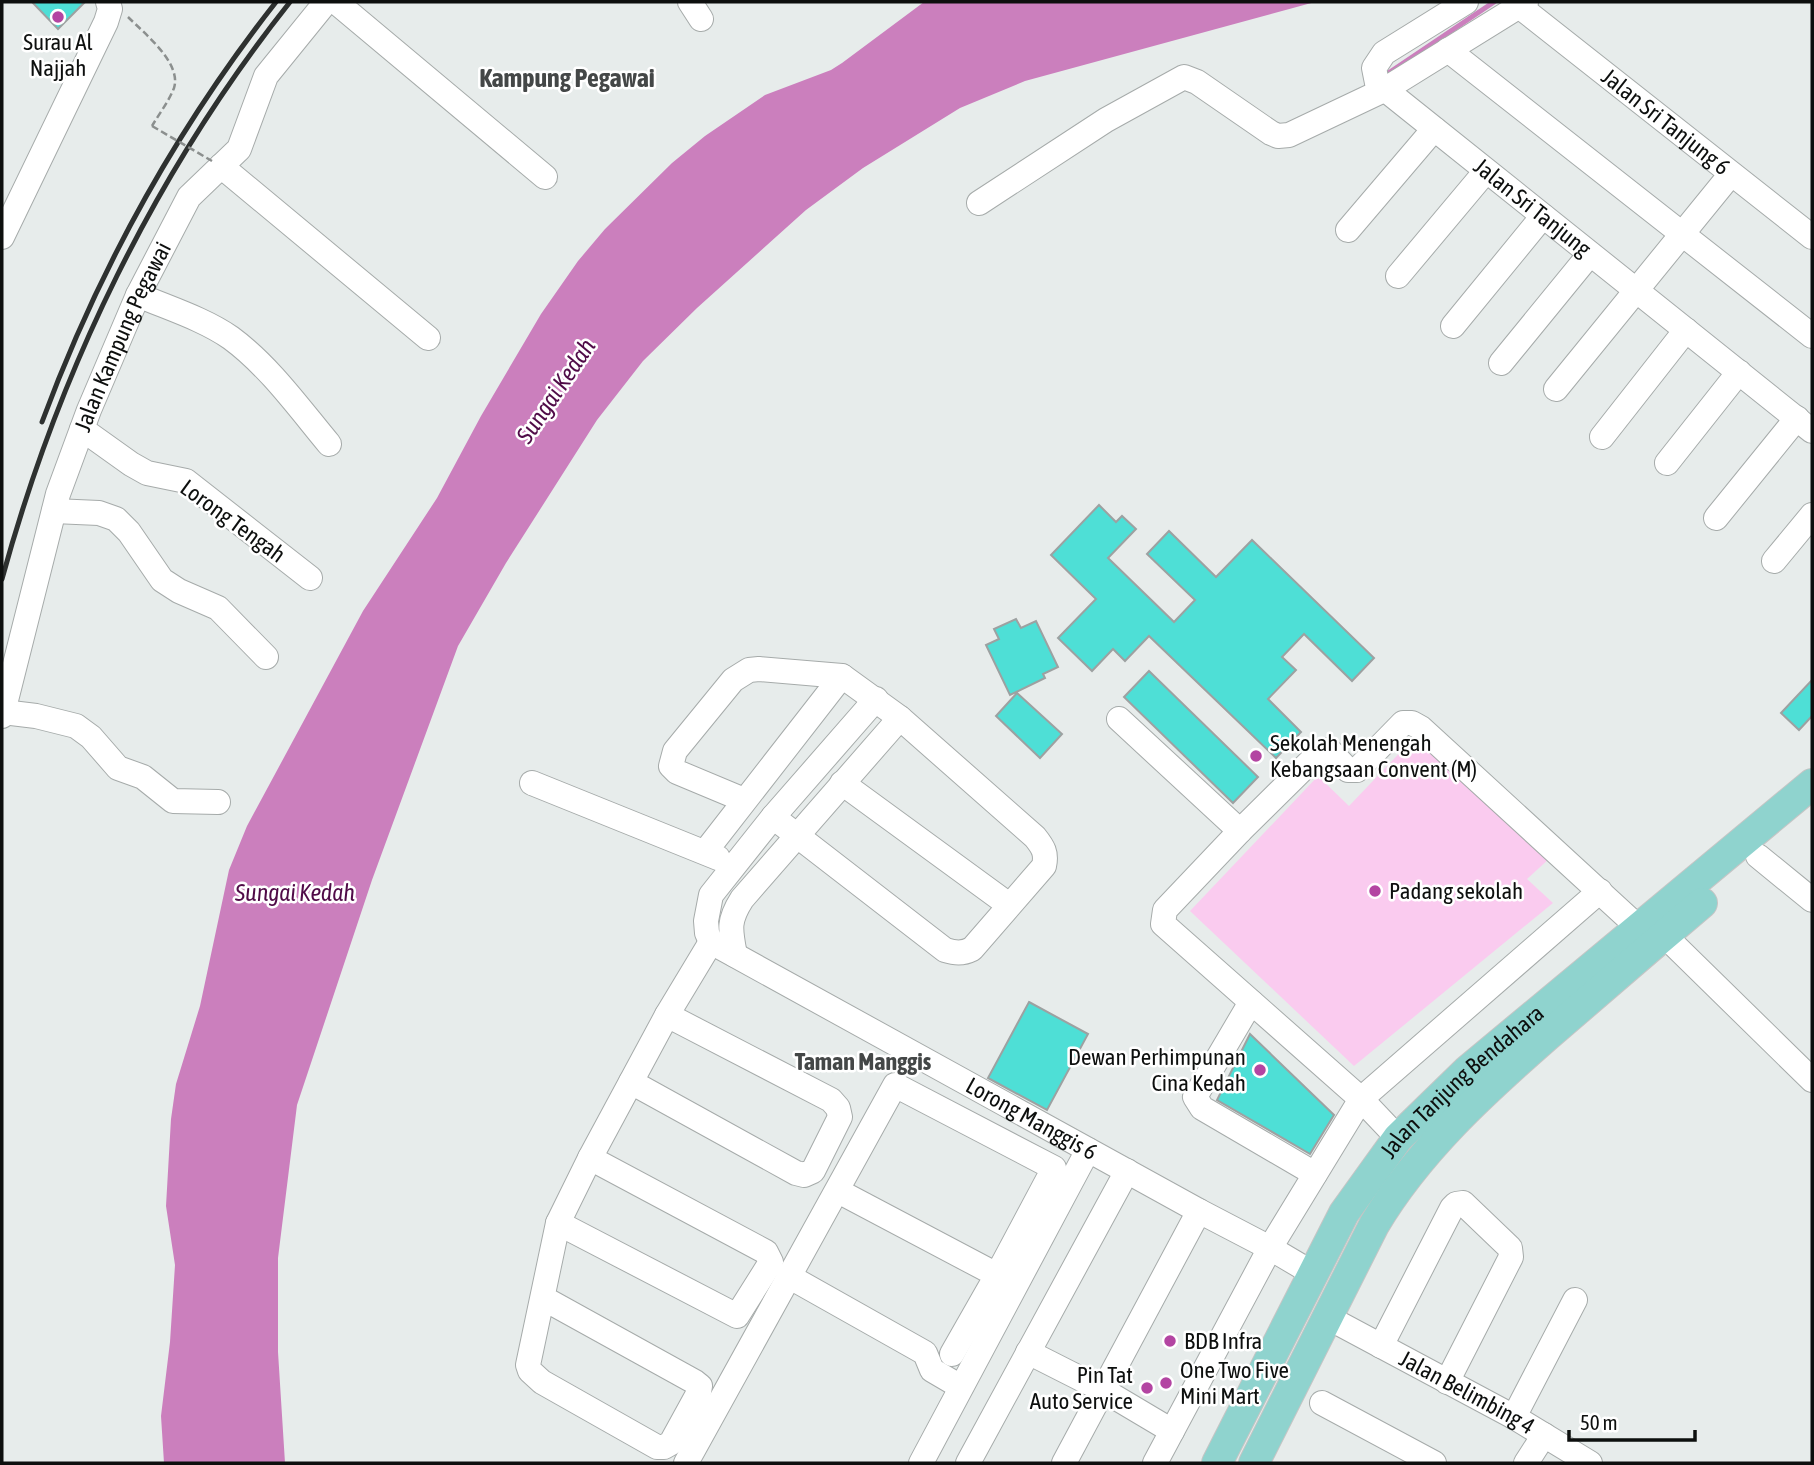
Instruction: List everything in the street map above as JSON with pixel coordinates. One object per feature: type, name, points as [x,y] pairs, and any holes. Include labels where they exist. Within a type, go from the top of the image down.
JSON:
[{"type":"main road","name":"Jalan Tanjung Bendahara","points":[[1254,1463],[1374,1224],[1418,1161],[1652,932],[1812,784]]},
{"type":"main road","name":"Jalan Tanjung Bendahara","points":[[1217,1463],[1344,1213],[1398,1138],[1468,1070],[1587,969],[1652,932],[1758,856],[1812,810]]},
{"type":"street","name":"Jalan Kampung Pegawai","points":[[2,714],[54,511],[82,429],[138,295],[189,197],[217,164],[239,149],[266,76],[326,2]]},
{"type":"street","points":[[336,2],[545,177]]},
{"type":"street","points":[[1384,90],[1374,76],[1374,68],[1384,53],[1466,2]]},
{"type":"street","points":[[979,203],[1106,120],[1184,77],[1198,82],[1258,125],[1278,136],[1289,135],[1384,90],[1523,4]]},
{"type":"street","name":"Jalan Sri Tanjung 6","points":[[1523,4],[1812,237]]},
{"type":"street","points":[[2,237],[110,9],[116,7]]},
{"type":"street","points":[[1448,50],[1812,336]]},
{"type":"street","name":"Jalan Sri Tanjung","points":[[1384,90],[1805,424]]},
{"type":"street","points":[[1348,230],[1434,130]]},
{"type":"street","points":[[217,164],[428,338]]},
{"type":"street","points":[[1398,276],[1486,171]]},
{"type":"street","points":[[1556,389],[1731,174]]},
{"type":"street","points":[[1453,326],[1543,216]]},
{"type":"street","points":[[1501,363],[1590,254]]},
{"type":"street","points":[[138,295],[190,317],[234,340],[274,378],[329,444]]},
{"type":"street","points":[[1602,436],[1686,330]]},
{"type":"street","points":[[1667,463],[1739,372]]},
{"type":"street","points":[[1716,518],[1805,424]]},
{"type":"street","name":"Lorong Tengah","points":[[82,429],[148,473],[186,481],[205,499],[310,578]]},
{"type":"street","points":[[54,511],[99,513],[116,519],[162,579],[178,591],[228,615],[266,656]]},
{"type":"street","points":[[1774,561],[1812,515]]},
{"type":"street","points":[[744,800],[677,772],[671,766],[675,751],[733,680],[749,670],[759,668],[842,676],[900,718],[1035,837],[1043,847],[1046,857],[1044,866],[972,949],[964,953],[945,950],[773,817]]},
{"type":"street","points":[[705,852],[842,676]]},
{"type":"street","points":[[543,1298],[699,1386],[699,1392],[671,1443],[657,1447],[534,1376],[528,1365],[558,1223],[631,1082],[711,942],[706,921],[708,901],[773,817],[876,699]]},
{"type":"street","points":[[2,714],[36,716],[76,726],[91,737],[118,768],[143,777],[173,801],[218,802]]},
{"type":"street","points":[[735,955],[730,932],[732,916],[743,899],[900,718]]},
{"type":"street","points":[[1119,719],[1240,831]]},
{"type":"street","points":[[1398,1138],[1361,1099],[1163,924],[1162,916],[1164,910],[1240,831],[1321,751],[1329,750],[1352,772],[1403,723],[1412,723],[1421,728],[1600,891],[1652,932],[1812,1080]]},
{"type":"street","points":[[532,783],[735,864]]},
{"type":"street","points":[[842,783],[1009,905]]},
{"type":"street","points":[[1758,856],[1812,900]]},
{"type":"street","points":[[1155,1463],[1270,1248],[1361,1099],[1600,891]]},
{"type":"street","name":"Lorong Manggis 6","points":[[711,942],[1314,1274]]},
{"type":"street","points":[[1251,1002],[1195,1097],[1202,1108],[1315,1174]]},
{"type":"street","points":[[631,1082],[796,1173],[804,1175],[813,1171],[840,1117],[838,1108],[831,1100],[667,1016]]},
{"type":"street","points":[[686,1463],[895,1085],[1054,1168],[997,1275],[963,1359],[961,1387],[921,1463]]},
{"type":"street","points":[[963,1359],[1088,1150]]},
{"type":"street","points":[[558,1223],[737,1316],[771,1262],[766,1252],[590,1158]]},
{"type":"street","points":[[968,1463],[1126,1171]]},
{"type":"street","points":[[838,1191],[997,1275]]},
{"type":"street","points":[[1381,1346],[1452,1208],[1460,1203],[1466,1206],[1512,1252],[1447,1382]]},
{"type":"street","points":[[1064,1463],[1199,1211]]},
{"type":"street","points":[[790,1277],[925,1353],[932,1370],[961,1387]]},
{"type":"street","points":[[1514,1417],[1575,1300]]},
{"type":"street","name":"Jalan Belimbing 4","points":[[1327,1317],[1514,1417],[1590,1463]]},
{"type":"street","points":[[925,1353],[942,1350],[963,1359]]},
{"type":"street","points":[[1028,1352],[1103,1390],[1172,1430]]},
{"type":"street","points":[[1322,1404],[1433,1463]]},
{"type":"street","points":[[1526,1463],[1544,1435]]},
{"type":"path","points":[[116,7],[169,59],[174,69],[175,86],[152,127],[217,164]]},
{"type":"shaded area","name":"Padang sekolah","points":[[1424,740],[1550,858],[1527,879],[1553,903],[1354,1066],[1190,911],[1318,776],[1349,806],[1411,741],[1417,747]]},
{"type":"water","name":"Sungai Kedah","points":[[924,2],[1315,2],[1025,81],[960,108],[863,168],[806,210],[697,308],[643,361],[597,420],[506,563],[458,646],[372,880],[297,1105],[278,1258],[278,1352],[285,1463],[164,1463],[161,1416],[170,1342],[175,1265],[166,1206],[171,1119],[176,1084],[200,1006],[229,870],[247,826],[363,611],[437,498],[541,314],[578,261],[605,229],[672,163],[705,136],[765,95],[831,70]]},
{"type":"building","name":"Surau Al Najjah","points":[[32,2],[85,2],[58,29]]},
{"type":"building","points":[[1099,505],[1116,522],[1122,516],[1136,529],[1108,558],[1174,622],[1195,600],[1147,554],[1169,531],[1216,577],[1252,540],[1374,658],[1352,681],[1304,634],[1282,657],[1296,670],[1268,699],[1301,732],[1276,758],[1149,636],[1125,661],[1113,649],[1092,671],[1058,638],[1096,599],[1051,555]]},
{"type":"building","points":[[1016,619],[1021,628],[1036,621],[1058,667],[1043,674],[1045,678],[1010,695],[986,645],[999,639],[994,629]]},
{"type":"building","points":[[1149,671],[1258,777],[1233,803],[1124,697]]},
{"type":"building","points":[[1812,680],[1812,716],[1799,730],[1781,713]]},
{"type":"building","points":[[1017,693],[1062,734],[1040,758],[996,716]]},
{"type":"building","points":[[1029,1002],[1088,1034],[1047,1110],[988,1078]]},
{"type":"building","name":"Dewan Perhimpunan Cina Kedah","points":[[1250,1034],[1334,1115],[1310,1154],[1217,1100]]},
{"type":"waterway","points":[[1387,74],[1494,2]]},
{"type":"railway","points":[[42,422],[88,310],[143,203],[206,100],[276,2]]},
{"type":"railway","points":[[2,579],[25,501],[52,425],[117,276],[196,135],[241,67],[290,2]]},
{"type":"place","name":"Surau Al Najjah","points":[[58,17]]},
{"type":"place","name":"Sekolah Menengah Kebangsaan Convent (M)","points":[[1256,756]]},
{"type":"place","name":"Padang sekolah","points":[[1375,891]]},
{"type":"place","name":"Dewan Perhimpunan Cina Kedah","points":[[1260,1070]]},
{"type":"place","name":"BDB Infra","points":[[1170,1341]]},
{"type":"place","name":"One Two Five Mini Mart","points":[[1166,1383]]},
{"type":"place","name":"Pin Tat Auto Service","points":[[1147,1388]]},
{"type":"district","name":"Kampung Pegawai","points":[[567,78]]},
{"type":"district","name":"Taman Manggis","points":[[863,1062]]}]
